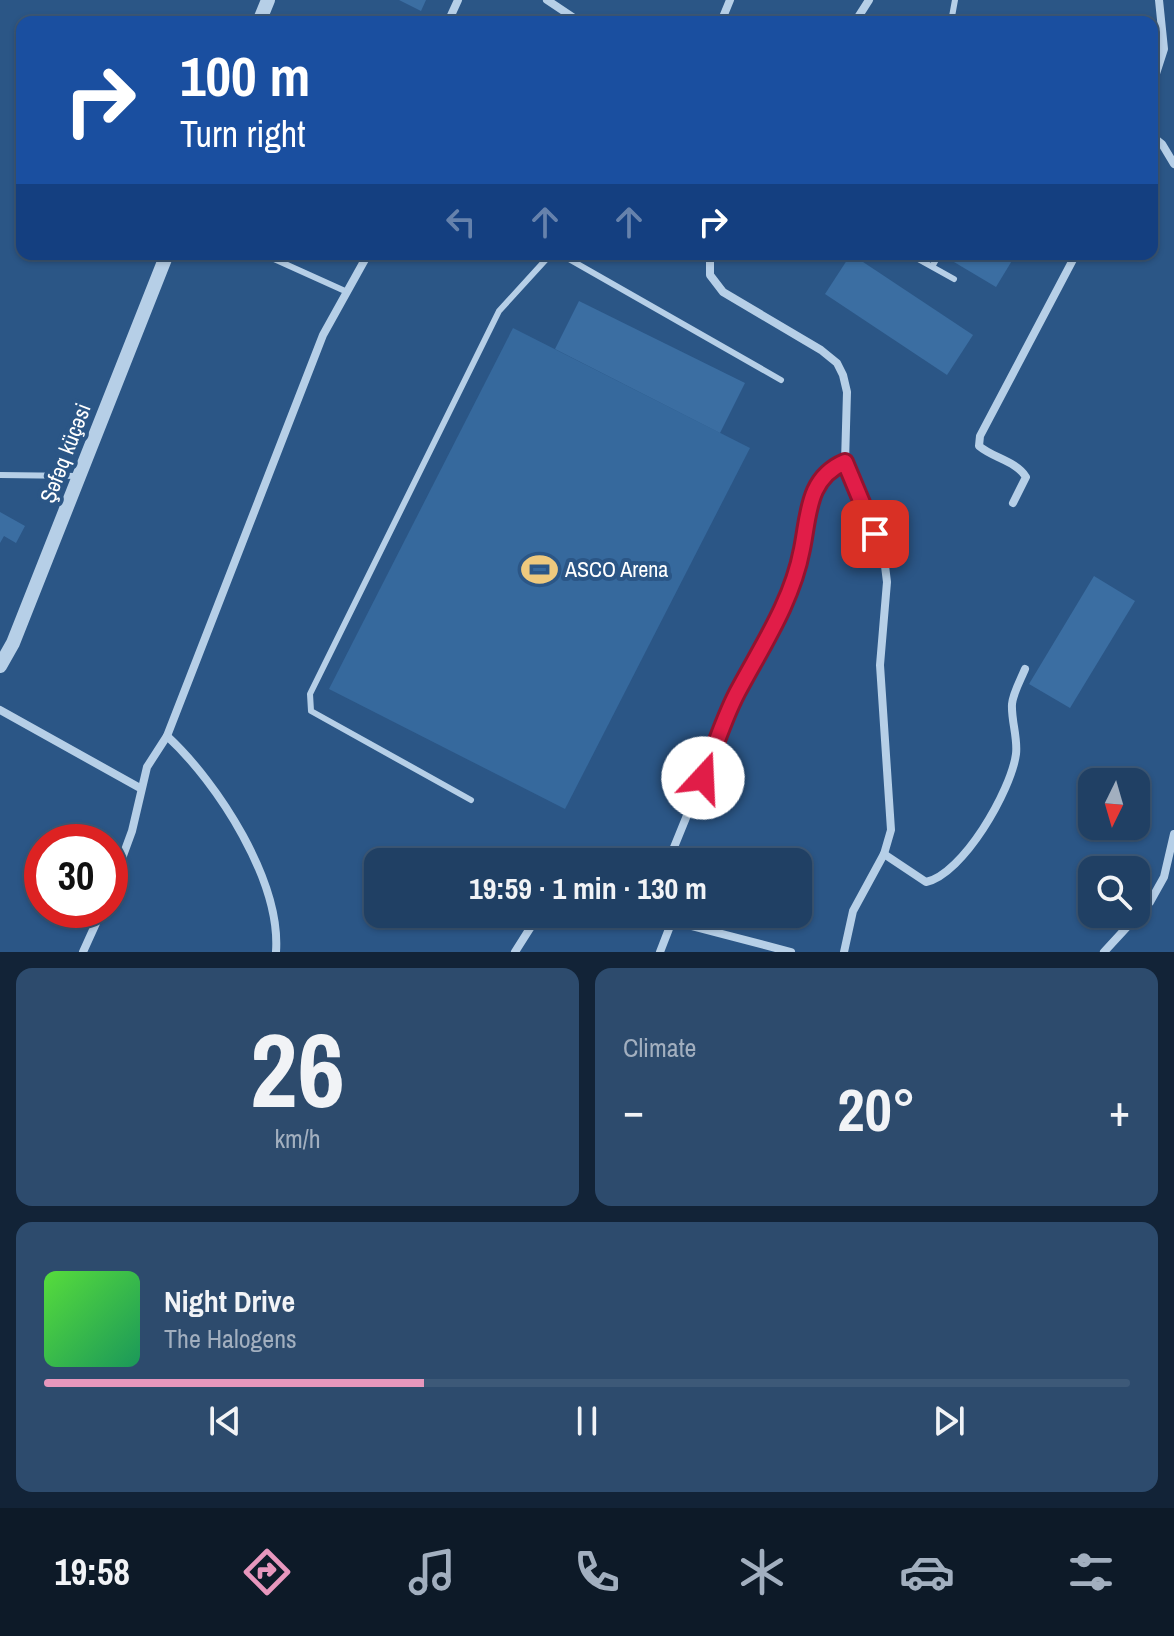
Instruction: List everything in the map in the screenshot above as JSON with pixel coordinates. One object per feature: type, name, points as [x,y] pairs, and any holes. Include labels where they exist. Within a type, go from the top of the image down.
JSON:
[{"type":"street","points":[[547,0],[571,16]]},
{"type":"street","points":[[1158,68],[1164,49],[1159,0]]},
{"type":"street","points":[[1158,141],[1174,164]]},
{"type":"street","name":"Şəfəq küçəsi","points":[[0,666],[13,643],[165,260]]},
{"type":"street","points":[[128,842],[147,767],[167,736],[323,335],[364,260]]},
{"type":"street","points":[[710,260],[710,275],[723,292],[837,363],[847,392],[845,462],[884,558],[880,665],[891,830],[884,854],[853,911],[844,952]]},
{"type":"street","points":[[1013,503],[1026,477],[1022,470],[979,446],[980,436],[1073,260]]},
{"type":"street","points":[[674,848],[736,695],[777,623],[796,575],[808,503],[833,467],[845,462]]},
{"type":"street","points":[[884,854],[926,882],[940,879],[977,835],[1004,796],[1017,752],[1012,702],[1025,669]]},
{"type":"street","points":[[0,710],[140,788]]},
{"type":"street","points":[[167,736],[213,785],[255,861],[278,929],[276,952]]},
{"type":"street","points":[[1104,952],[1150,902],[1164,877],[1174,834]]},
{"type":"street","points":[[83,952],[94,928]]},
{"type":"street","points":[[515,952],[530,928]]},
{"type":"street","points":[[660,952],[669,928]]},
{"type":"street","points":[[699,928],[791,952]]},
{"type":"lane","points":[[276,260],[345,291]]},
{"type":"lane","points":[[471,800],[311,711],[308,705],[310,694],[499,311],[546,260]]},
{"type":"lane","points":[[571,260],[781,380]]},
{"type":"lane","points":[[922,260],[954,279]]},
{"type":"lane","points":[[933,265],[936,260]]},
{"type":"lane","points":[[0,475],[79,476]]},
{"type":"lane","points":[[1164,877],[1174,881]]},
{"type":"shaded area","name":"ASCO Arena","points":[[513,328],[750,448],[565,809],[329,689]]},
{"type":"building","points":[[399,0],[426,0],[421,11]]},
{"type":"building","points":[[847,260],[860,260],[973,335],[947,375],[825,294]]},
{"type":"building","points":[[955,260],[1012,260],[996,287]]},
{"type":"building","points":[[579,301],[745,383],[720,433],[555,349]]},
{"type":"building","points":[[0,512],[25,526],[16,543],[4,536],[0,543]]},
{"type":"building","points":[[1094,576],[1135,601],[1070,708],[1029,684]]},
{"type":"place","name":"ASCO Arena","points":[[539,569]]},
{"type":"route","points":[[703,778],[736,695],[777,623],[796,575],[808,503],[833,467],[845,462],[875,534]]}]
